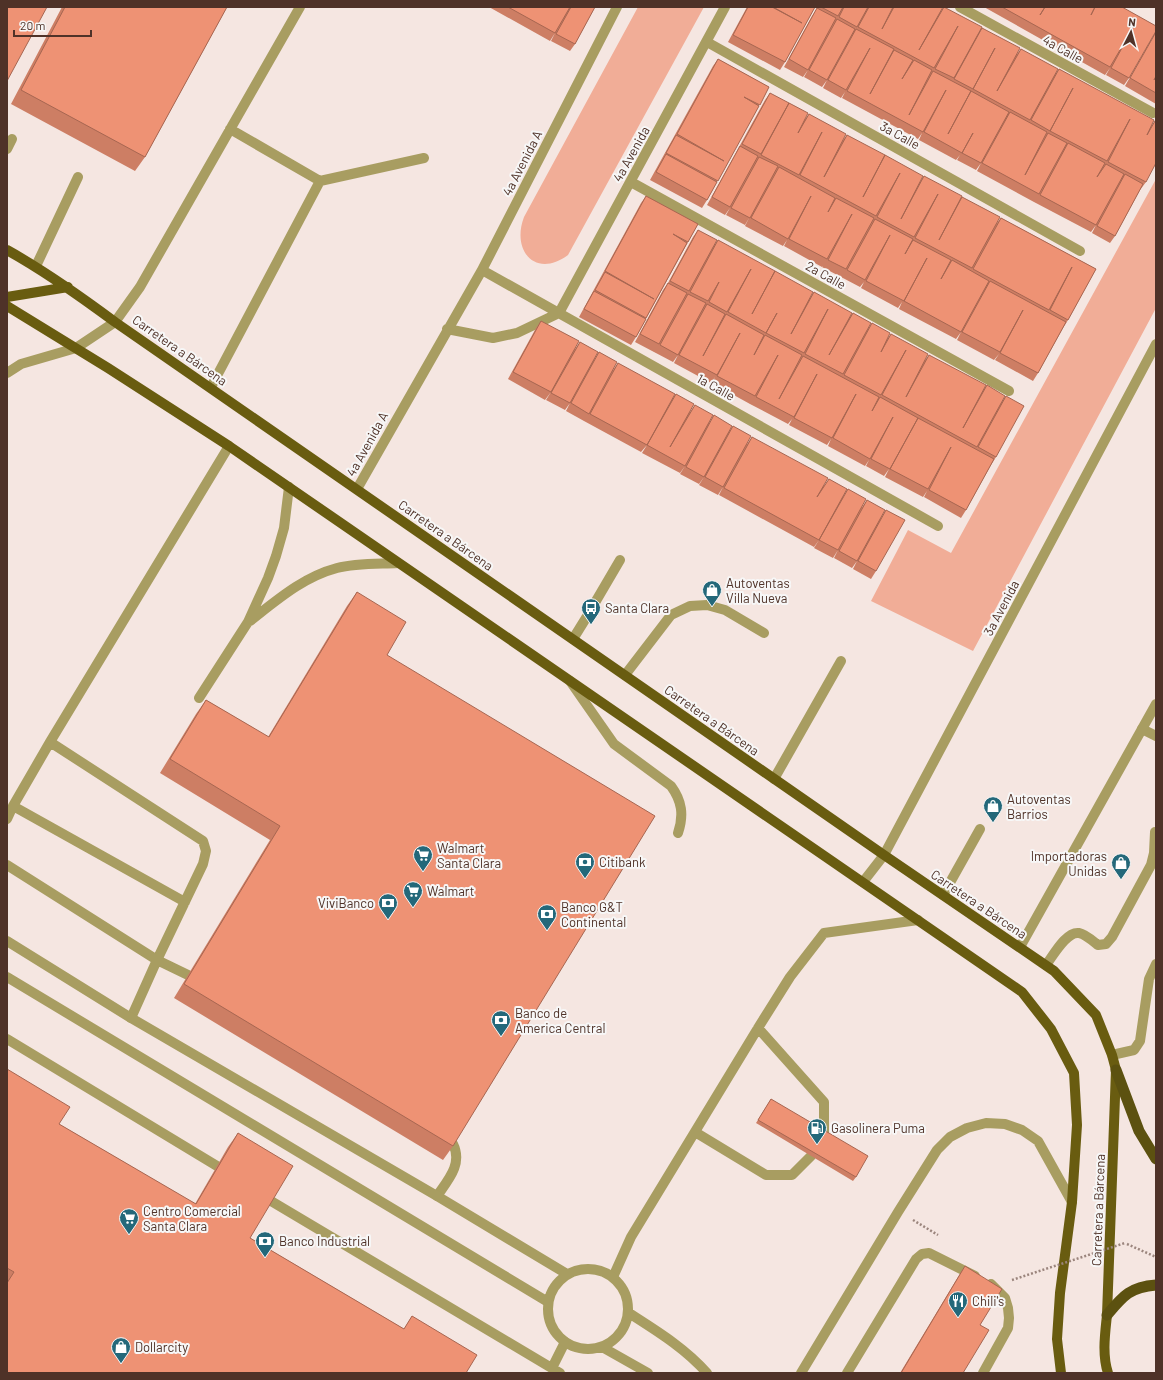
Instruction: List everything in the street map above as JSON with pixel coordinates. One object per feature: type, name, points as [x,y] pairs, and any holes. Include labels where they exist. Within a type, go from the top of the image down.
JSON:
[{"type":"highway","points":[[1116,1070],[1139,1131],[1156,1159]]},
{"type":"highway","points":[[1107,1315],[1123,1296],[1142,1286],[1156,1285]]},
{"type":"main road","name":"Carretera a Bárcena","points":[[7,250],[36,266],[68,287],[115,322],[774,779],[1054,971],[1096,1014],[1112,1055],[1116,1070],[1105,1336],[1105,1364],[1108,1373]]},
{"type":"main road","points":[[7,296],[68,287]]},
{"type":"main road","name":"Carretera a Bárcena","points":[[7,306],[76,348],[229,446],[1022,992],[1050,1030],[1074,1073],[1077,1125],[1072,1202],[1059,1301],[1057,1339],[1061,1373]]},
{"type":"street","points":[[7,373],[21,364],[76,348],[115,322],[140,287],[300,7]]},
{"type":"street","name":"4a Avenida A","points":[[357,489],[482,270],[617,7]]},
{"type":"street","name":"4a Avenida","points":[[559,313],[725,7]]},
{"type":"street","name":"4a Calle","points":[[960,7],[1153,113]]},
{"type":"street","name":"3a Calle","points":[[707,42],[1080,250]]},
{"type":"street","points":[[230,130],[320,180],[424,158]]},
{"type":"street","points":[[7,150],[12,139]]},
{"type":"street","points":[[36,266],[78,178]]},
{"type":"street","points":[[210,387],[320,180]]},
{"type":"street","name":"2a Calle","points":[[630,182],[1009,392]]},
{"type":"street","name":"1a Calle","points":[[482,270],[938,526]]},
{"type":"street","points":[[447,329],[493,338],[517,333],[559,313]]},
{"type":"street","name":"3a Avenida","points":[[863,882],[884,855],[1156,344]]},
{"type":"street","points":[[7,819],[50,742],[229,446]]},
{"type":"street","points":[[199,698],[248,622],[268,578],[284,528],[289,487]]},
{"type":"street","points":[[573,639],[620,560]]},
{"type":"street","points":[[248,622],[291,589],[321,573],[349,566],[398,563]]},
{"type":"street","points":[[626,675],[671,615],[690,606],[707,605],[725,610],[764,633]]},
{"type":"street","points":[[774,779],[841,661]]},
{"type":"street","points":[[570,681],[614,744],[672,786],[681,804],[681,824],[678,833]]},
{"type":"street","points":[[1020,947],[1155,708]]},
{"type":"street","points":[[1142,729],[1156,736]]},
{"type":"street","points":[[50,742],[202,841],[206,852],[203,864],[131,1018]]},
{"type":"street","points":[[13,806],[185,902]]},
{"type":"street","points":[[943,895],[980,829]]},
{"type":"street","points":[[1046,965],[1065,939],[1072,933],[1080,933],[1098,945],[1106,944],[1112,937],[1151,865],[1154,853],[1155,832]]},
{"type":"street","points":[[7,865],[157,960],[188,975]]},
{"type":"street","points":[[613,1277],[631,1237],[758,1028],[790,977],[824,933],[918,920]]},
{"type":"street","points":[[7,942],[131,1018],[437,1196],[567,1274]]},
{"type":"street","points":[[1112,1055],[1134,1050],[1140,1041],[1150,979],[1156,964]]},
{"type":"street","points":[[7,976],[548,1302]]},
{"type":"street","points":[[758,1028],[824,1102],[824,1135]]},
{"type":"street","points":[[7,1039],[217,1166]]},
{"type":"street","points":[[805,1372],[898,1212],[937,1150],[950,1137],[967,1128],[986,1123],[1005,1124],[1022,1130],[1038,1141],[1072,1202]]},
{"type":"street","points":[[695,1132],[766,1175],[792,1176],[811,1156]]},
{"type":"street","points":[[437,1196],[453,1172],[457,1162],[456,1150],[453,1144]]},
{"type":"street","points":[[271,1201],[556,1371],[565,1342]]},
{"type":"street","points":[[847,1373],[916,1259],[922,1254],[929,1253],[990,1283],[1005,1298],[1009,1318],[1008,1328],[983,1373]]},
{"type":"street","points":[[590,1268],[602,1271],[613,1277],[626,1293],[629,1313],[626,1324],[620,1334],[602,1347],[590,1349],[577,1348],[565,1342],[557,1335],[551,1325],[548,1314],[548,1302],[551,1291],[567,1274],[578,1269],[590,1268]]},
{"type":"street","points":[[629,1313],[672,1341],[694,1359],[707,1373]]},
{"type":"street","points":[[602,1347],[648,1373]]},
{"type":"path","points":[[1012,1280],[1125,1243],[1156,1257]]},
{"type":"shaded area","points":[[638,7],[704,7],[568,255],[556,262],[546,264],[537,262],[529,258],[521,241],[521,229],[524,217]]},
{"type":"shaded area","points":[[1156,179],[1156,308],[973,651],[871,601],[908,530],[951,553]]},
{"type":"building","points":[[7,7],[47,7],[7,81]]},
{"type":"building","points":[[65,7],[227,7],[145,157],[21,90]]},
{"type":"building","points":[[508,7],[570,7],[555,33]]},
{"type":"building","points":[[571,7],[595,7],[575,44],[556,34]]},
{"type":"building","points":[[748,7],[772,7],[802,23],[773,7],[815,7],[785,62],[733,35]]},
{"type":"building","points":[[821,7],[843,7],[838,16]]},
{"type":"building","points":[[844,7],[868,7],[857,27],[839,17]]},
{"type":"building","points":[[869,7],[893,7],[882,29],[894,7],[943,7],[919,50],[944,7],[982,27],[954,78],[935,69],[958,26],[934,68],[858,27]]},
{"type":"building","points":[[1002,7],[1122,7],[1156,26],[1156,31],[1129,78],[1111,68],[1134,26],[1110,67]]},
{"type":"building","points":[[817,8],[836,18],[808,70],[789,59]]},
{"type":"building","points":[[837,19],[855,29],[827,80],[809,70]]},
{"type":"building","points":[[982,28],[1020,48],[997,91],[1021,49],[1058,69],[1030,120],[954,79]]},
{"type":"building","points":[[856,29],[894,49],[870,94],[894,50],[913,60],[902,79],[914,60],[932,70],[909,115],[933,71],[1009,112],[981,163],[924,132],[946,90],[923,132],[847,91],[870,48],[846,90],[828,80]]},
{"type":"building","points":[[1156,32],[1156,76],[1154,80],[1156,77],[1156,93],[1130,78]]},
{"type":"building","points":[[718,59],[769,87],[760,105],[744,97],[759,106],[718,181],[666,153],[676,135],[724,161],[677,134]]},
{"type":"building","points":[[1059,69],[1154,120],[1147,135],[1155,121],[1156,163],[1146,182],[1108,162],[1130,119],[1107,161],[1031,120]]},
{"type":"building","points":[[770,93],[789,103],[761,154],[742,144]]},
{"type":"building","points":[[789,103],[808,113],[798,133],[809,114],[846,134],[824,177],[847,135],[923,176],[901,219],[924,176],[962,196],[939,240],[962,197],[1000,217],[972,268],[915,238],[938,194],[914,237],[877,217],[900,173],[876,216],[800,175],[822,132],[799,175],[761,155]]},
{"type":"building","points":[[1010,112],[1047,132],[1025,175],[1048,133],[1067,143],[1039,194],[982,163]]},
{"type":"building","points":[[1068,143],[1105,163],[1097,177],[1106,164],[1124,174],[1096,225],[1040,195]]},
{"type":"building","points":[[740,146],[758,156],[730,207],[712,197]]},
{"type":"building","points":[[666,154],[717,182],[707,200],[656,172]]},
{"type":"building","points":[[759,157],[778,166],[750,218],[731,208]]},
{"type":"building","points":[[779,167],[835,198],[828,212],[836,198],[874,218],[846,269],[828,260],[852,214],[827,259],[789,239],[811,196],[788,239],[751,218]]},
{"type":"building","points":[[1125,174],[1143,184],[1115,236],[1097,226]]},
{"type":"building","points":[[646,196],[698,224],[688,242],[673,234],[687,243],[646,318],[595,290],[605,272],[654,299],[605,271]]},
{"type":"building","points":[[1001,218],[1096,269],[1068,320],[1050,310],[1072,267],[1049,310],[973,269]]},
{"type":"building","points":[[875,219],[913,239],[905,254],[913,240],[951,260],[941,279],[952,260],[989,281],[961,332],[866,281],[890,235],[865,280],[847,270]]},
{"type":"building","points":[[698,230],[717,240],[689,291],[670,281]]},
{"type":"building","points":[[718,240],[813,292],[791,334],[814,292],[852,313],[829,355],[853,313],[871,323],[843,374],[805,354],[828,309],[804,353],[728,312],[751,269],[727,312],[709,302],[719,282],[708,301],[690,292]]},
{"type":"building","points":[[990,281],[1066,322],[1038,373],[1000,353],[1023,310],[1000,352],[962,332]]},
{"type":"building","points":[[668,283],[687,293],[659,344],[640,334]]},
{"type":"building","points":[[594,291],[646,319],[636,337],[584,309]]},
{"type":"building","points":[[688,294],[706,303],[678,355],[660,345]]},
{"type":"building","points":[[707,304],[725,314],[703,356],[726,314],[764,335],[754,355],[765,335],[802,355],[779,399],[803,356],[879,397],[872,411],[880,397],[918,418],[890,469],[871,459],[893,417],[870,459],[833,438],[856,394],[832,438],[794,418],[817,374],[794,417],[756,397],[778,355],[755,396],[717,376],[740,333],[717,375],[679,355]]},
{"type":"building","points":[[541,321],[579,341],[551,392],[513,372]]},
{"type":"building","points":[[872,323],[890,333],[881,352],[891,334],[928,354],[906,397],[929,355],[986,385],[963,428],[987,385],[1005,396],[977,447],[882,395],[906,350],[881,395],[844,375]]},
{"type":"building","points":[[580,342],[598,352],[570,403],[551,393]]},
{"type":"building","points":[[599,352],[617,362],[589,414],[571,403]]},
{"type":"building","points":[[618,363],[675,394],[647,445],[590,414]]},
{"type":"building","points":[[676,394],[694,404],[670,447],[695,405],[713,415],[685,466],[647,445]]},
{"type":"building","points":[[1006,396],[1024,406],[996,457],[978,447]]},
{"type":"building","points":[[714,415],[732,426],[704,477],[686,467]]},
{"type":"building","points":[[918,418],[994,459],[966,510],[929,490],[951,447],[928,489],[890,469]]},
{"type":"building","points":[[733,426],[751,436],[723,487],[705,477]]},
{"type":"building","points":[[752,437],[828,478],[817,497],[829,479],[847,489],[819,540],[724,488]]},
{"type":"building","points":[[848,489],[866,499],[838,550],[819,540]]},
{"type":"building","points":[[867,500],[885,510],[857,561],[839,551]]},
{"type":"building","points":[[886,510],[905,520],[876,571],[858,561]]},
{"type":"building","name":"Walmart","points":[[357,592],[406,622],[387,655],[655,816],[453,1146],[184,984],[280,826],[170,759],[206,700],[269,737]]},
{"type":"building","name":"Centro Comercial Santa Clara","points":[[7,1069],[70,1107],[59,1124],[196,1204],[238,1133],[293,1166],[250,1238],[404,1329],[412,1316],[477,1355],[466,1373],[7,1373],[7,1283],[14,1272],[7,1268]]},
{"type":"building","name":"Gasolinera Puma","points":[[771,1099],[868,1156],[856,1177],[758,1120]]},
{"type":"building","name":"Chili's","points":[[965,1266],[1002,1289],[980,1325],[989,1330],[963,1373],[901,1373]]},
{"type":"place","name":"Autoventas Villa Nueva","points":[[712,607]]},
{"type":"place","name":"Santa Clara","points":[[591,625]]},
{"type":"place","name":"Autoventas Barrios","points":[[993,823]]},
{"type":"place","name":"Walmart Santa Clara","points":[[423,872]]},
{"type":"place","name":"Citibank","points":[[585,879]]},
{"type":"place","name":"Importadoras Unidas","points":[[1121,880]]},
{"type":"place","name":"Walmart","points":[[413,908]]},
{"type":"place","name":"ViviBanco","points":[[388,920]]},
{"type":"place","name":"Banco G&T Continental","points":[[547,931]]},
{"type":"place","name":"Banco de America Central","points":[[501,1037]]},
{"type":"place","name":"Gasolinera Puma","points":[[817,1145]]},
{"type":"place","name":"Centro Comercial Santa Clara","points":[[129,1235]]},
{"type":"place","name":"Banco Industrial","points":[[265,1258]]},
{"type":"place","name":"Chili's","points":[[958,1318]]},
{"type":"place","name":"Dollarcity","points":[[121,1364]]}]
